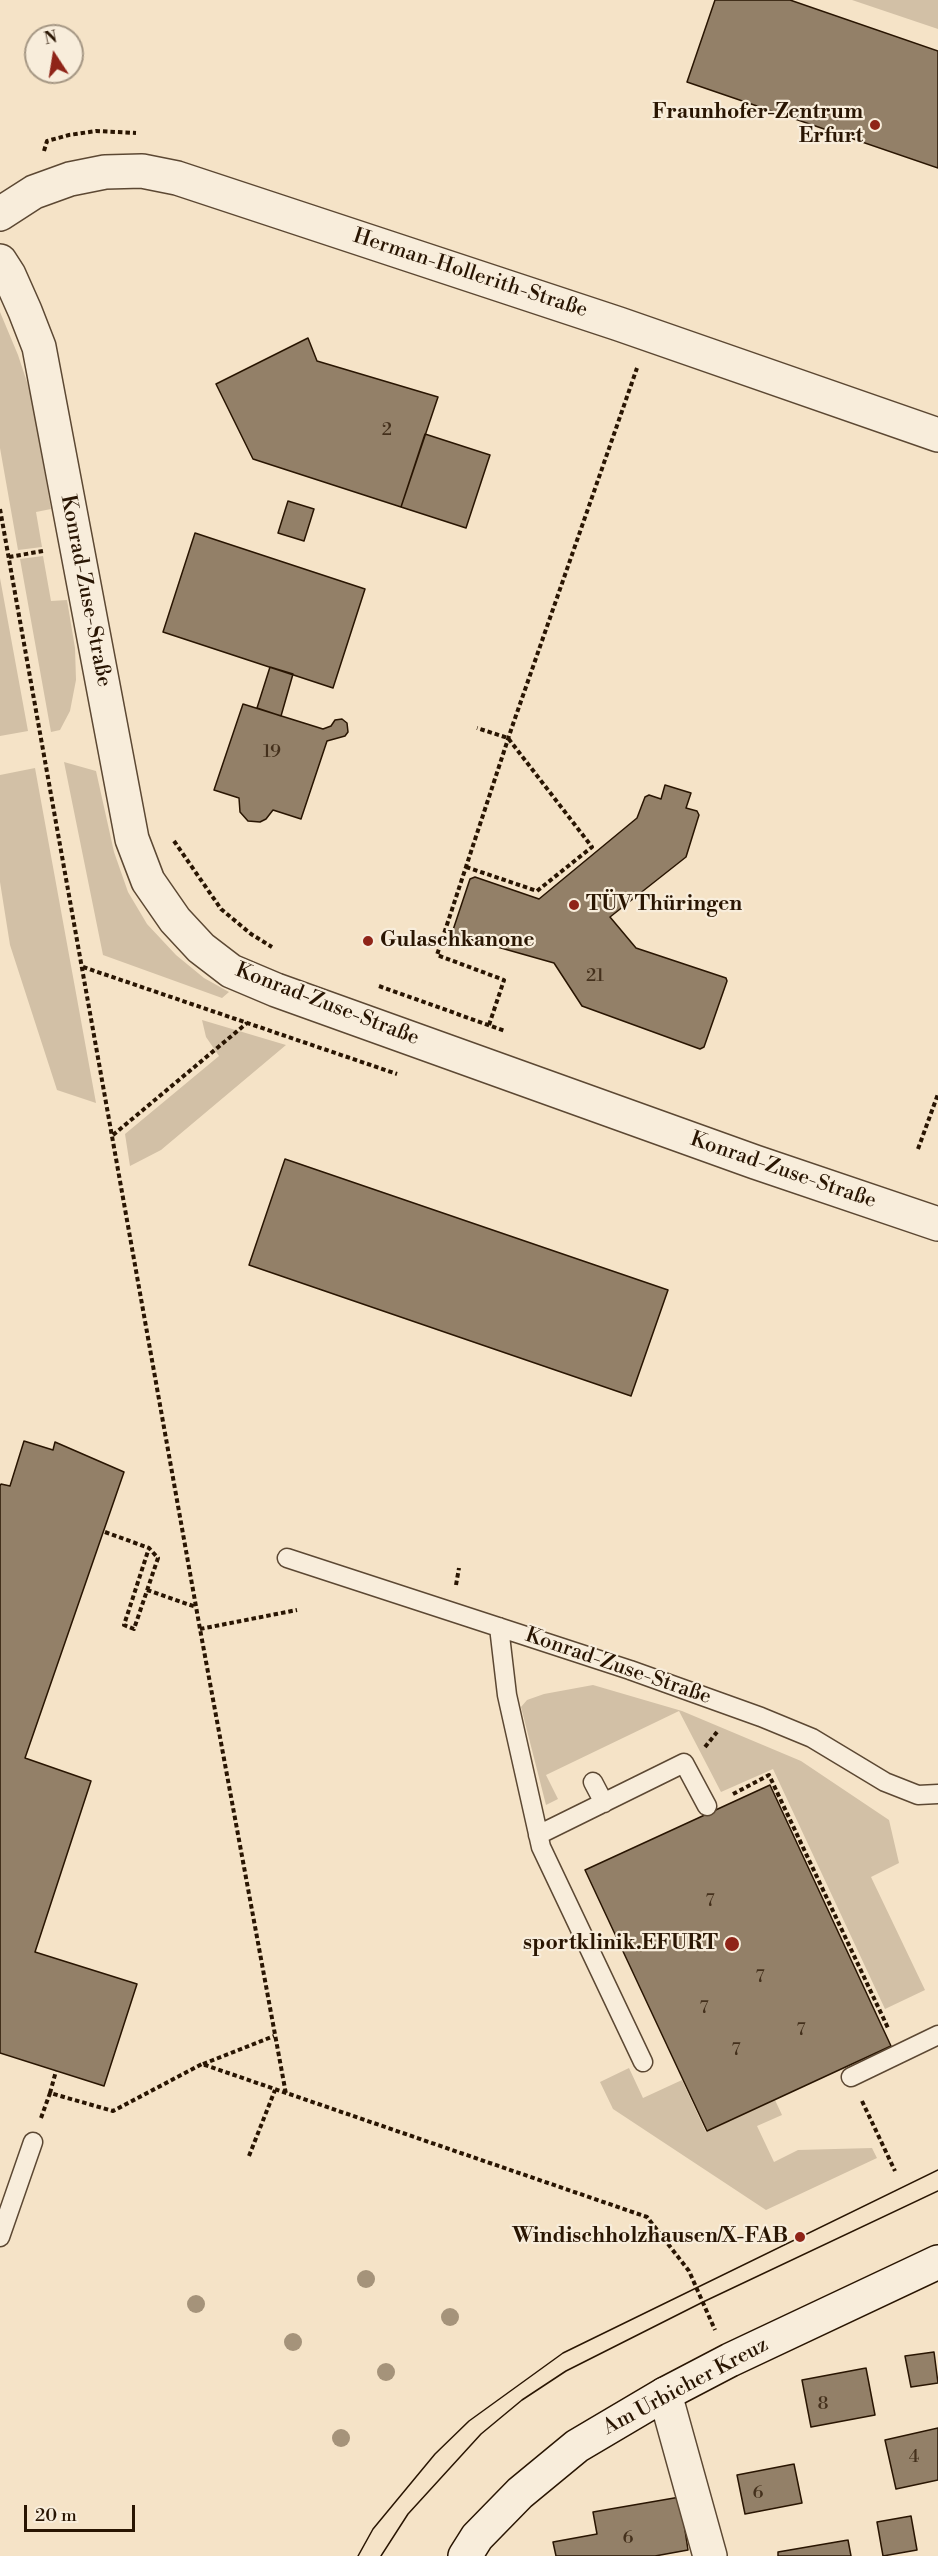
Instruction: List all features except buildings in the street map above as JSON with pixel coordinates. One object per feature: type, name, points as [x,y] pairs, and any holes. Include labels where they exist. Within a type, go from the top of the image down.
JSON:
[{"type":"street","name":"Herman-Hollerith-Straße","points":[[0,214],[34,192],[70,179],[105,172],[142,171],[177,178],[630,328],[938,435]]},
{"type":"street","name":"Konrad-Zuse-Straße","points":[[0,261],[21,302],[39,347],[132,839],[148,881],[175,920],[201,948],[231,971],[276,990],[755,1162],[938,1224]]},
{"type":"street","name":"Am Urbicher Kreuz","points":[[465,2556],[477,2537],[520,2493],[577,2446],[664,2394],[729,2360],[938,2262]]},
{"type":"street","points":[[664,2394],[710,2556]]},
{"type":"lane","name":"Konrad-Zuse-Straße","points":[[287,1558],[641,1674],[812,1738],[885,1782],[918,1796],[938,1794]]},
{"type":"lane","points":[[499,1627],[507,1695],[541,1847],[643,2062]]},
{"type":"lane","points":[[538,1835],[684,1763],[707,1806]]},
{"type":"lane","points":[[593,1782],[603,1803]]},
{"type":"lane","points":[[851,2077],[938,2035]]},
{"type":"lane","points":[[0,2237],[33,2142]]},
{"type":"path","points":[[489,1025],[504,980],[437,955],[508,738],[638,368]]},
{"type":"path","points":[[0,509],[196,1607],[286,2094]]},
{"type":"path","points":[[466,867],[537,891],[592,847],[508,738],[477,728]]},
{"type":"path","points":[[172,837],[221,909],[251,934],[281,952]]},
{"type":"path","points":[[82,967],[246,1024]]},
{"type":"path","points":[[368,982],[512,1034]]},
{"type":"path","points":[[112,1136],[246,1024],[276,990]]},
{"type":"path","points":[[918,1149],[938,1094]]},
{"type":"path","points":[[105,1532],[149,1548],[158,1558],[134,1629],[124,1625],[149,1548]]},
{"type":"path","points":[[147,1590],[196,1607]]},
{"type":"path","points":[[200,1629],[297,1610]]},
{"type":"path","points":[[707,1806],[769,1775],[900,2053]]},
{"type":"path","points":[[50,2093],[113,2111],[202,2064],[275,2036]]},
{"type":"path","points":[[202,2064],[647,2217],[689,2271],[729,2360]]},
{"type":"path","points":[[33,2142],[56,2071]]},
{"type":"path","points":[[851,2077],[895,2171]]},
{"type":"path","points":[[249,2156],[275,2090]]},
{"type":"shaded area","points":[[852,0],[938,0],[938,29]]},
{"type":"shaded area","points":[[0,312],[31,394],[51,509],[36,512],[42,547],[18,550],[0,448]]},
{"type":"shaded area","points":[[43,556],[51,601],[67,600],[75,648],[76,680],[70,711],[60,730],[51,732],[20,559]]},
{"type":"shaded area","points":[[0,578],[28,731],[0,736]]},
{"type":"shaded area","points":[[64,762],[96,771],[114,852],[128,892],[147,924],[176,955],[204,978],[229,992],[222,998],[103,955]]},
{"type":"shaded area","points":[[35,768],[96,1103],[57,1090],[10,945],[0,882],[0,775]]},
{"type":"shaded area","points":[[202,1020],[286,1045],[161,1150],[130,1166],[125,1134],[219,1056],[206,1037]]},
{"type":"shaded area","points":[[593,1685],[682,1711],[801,1761],[889,1820],[899,1863],[871,1877],[925,1990],[885,2009],[773,1769],[721,1792],[679,1711],[546,1775],[558,1799],[546,1805],[521,1707],[527,1700],[544,1694]]},
{"type":"shaded area","points":[[629,2068],[643,2098],[682,2080],[706,2132],[775,2100],[782,2115],[757,2126],[774,2162],[798,2150],[872,2148],[877,2158],[766,2210],[613,2109],[600,2082]]},
{"type":"tram line","points":[[358,2556],[373,2529],[435,2454],[469,2421],[563,2353],[938,2170]]},
{"type":"tram line","points":[[381,2556],[408,2514],[481,2434],[522,2400],[566,2371],[703,2302],[938,2191]]},
{"type":"place","name":"Fraunhofer-Zentrum Erfurt","points":[[875,125]]},
{"type":"place","name":"TÜV Thüringen","points":[[574,905]]},
{"type":"place","name":"Gulaschkanone","points":[[368,941]]},
{"type":"place","name":"sportklinik.EFURT","points":[[732,1944]]},
{"type":"place","name":"Windischholzhausen/X-FAB","points":[[800,2237]]}]
